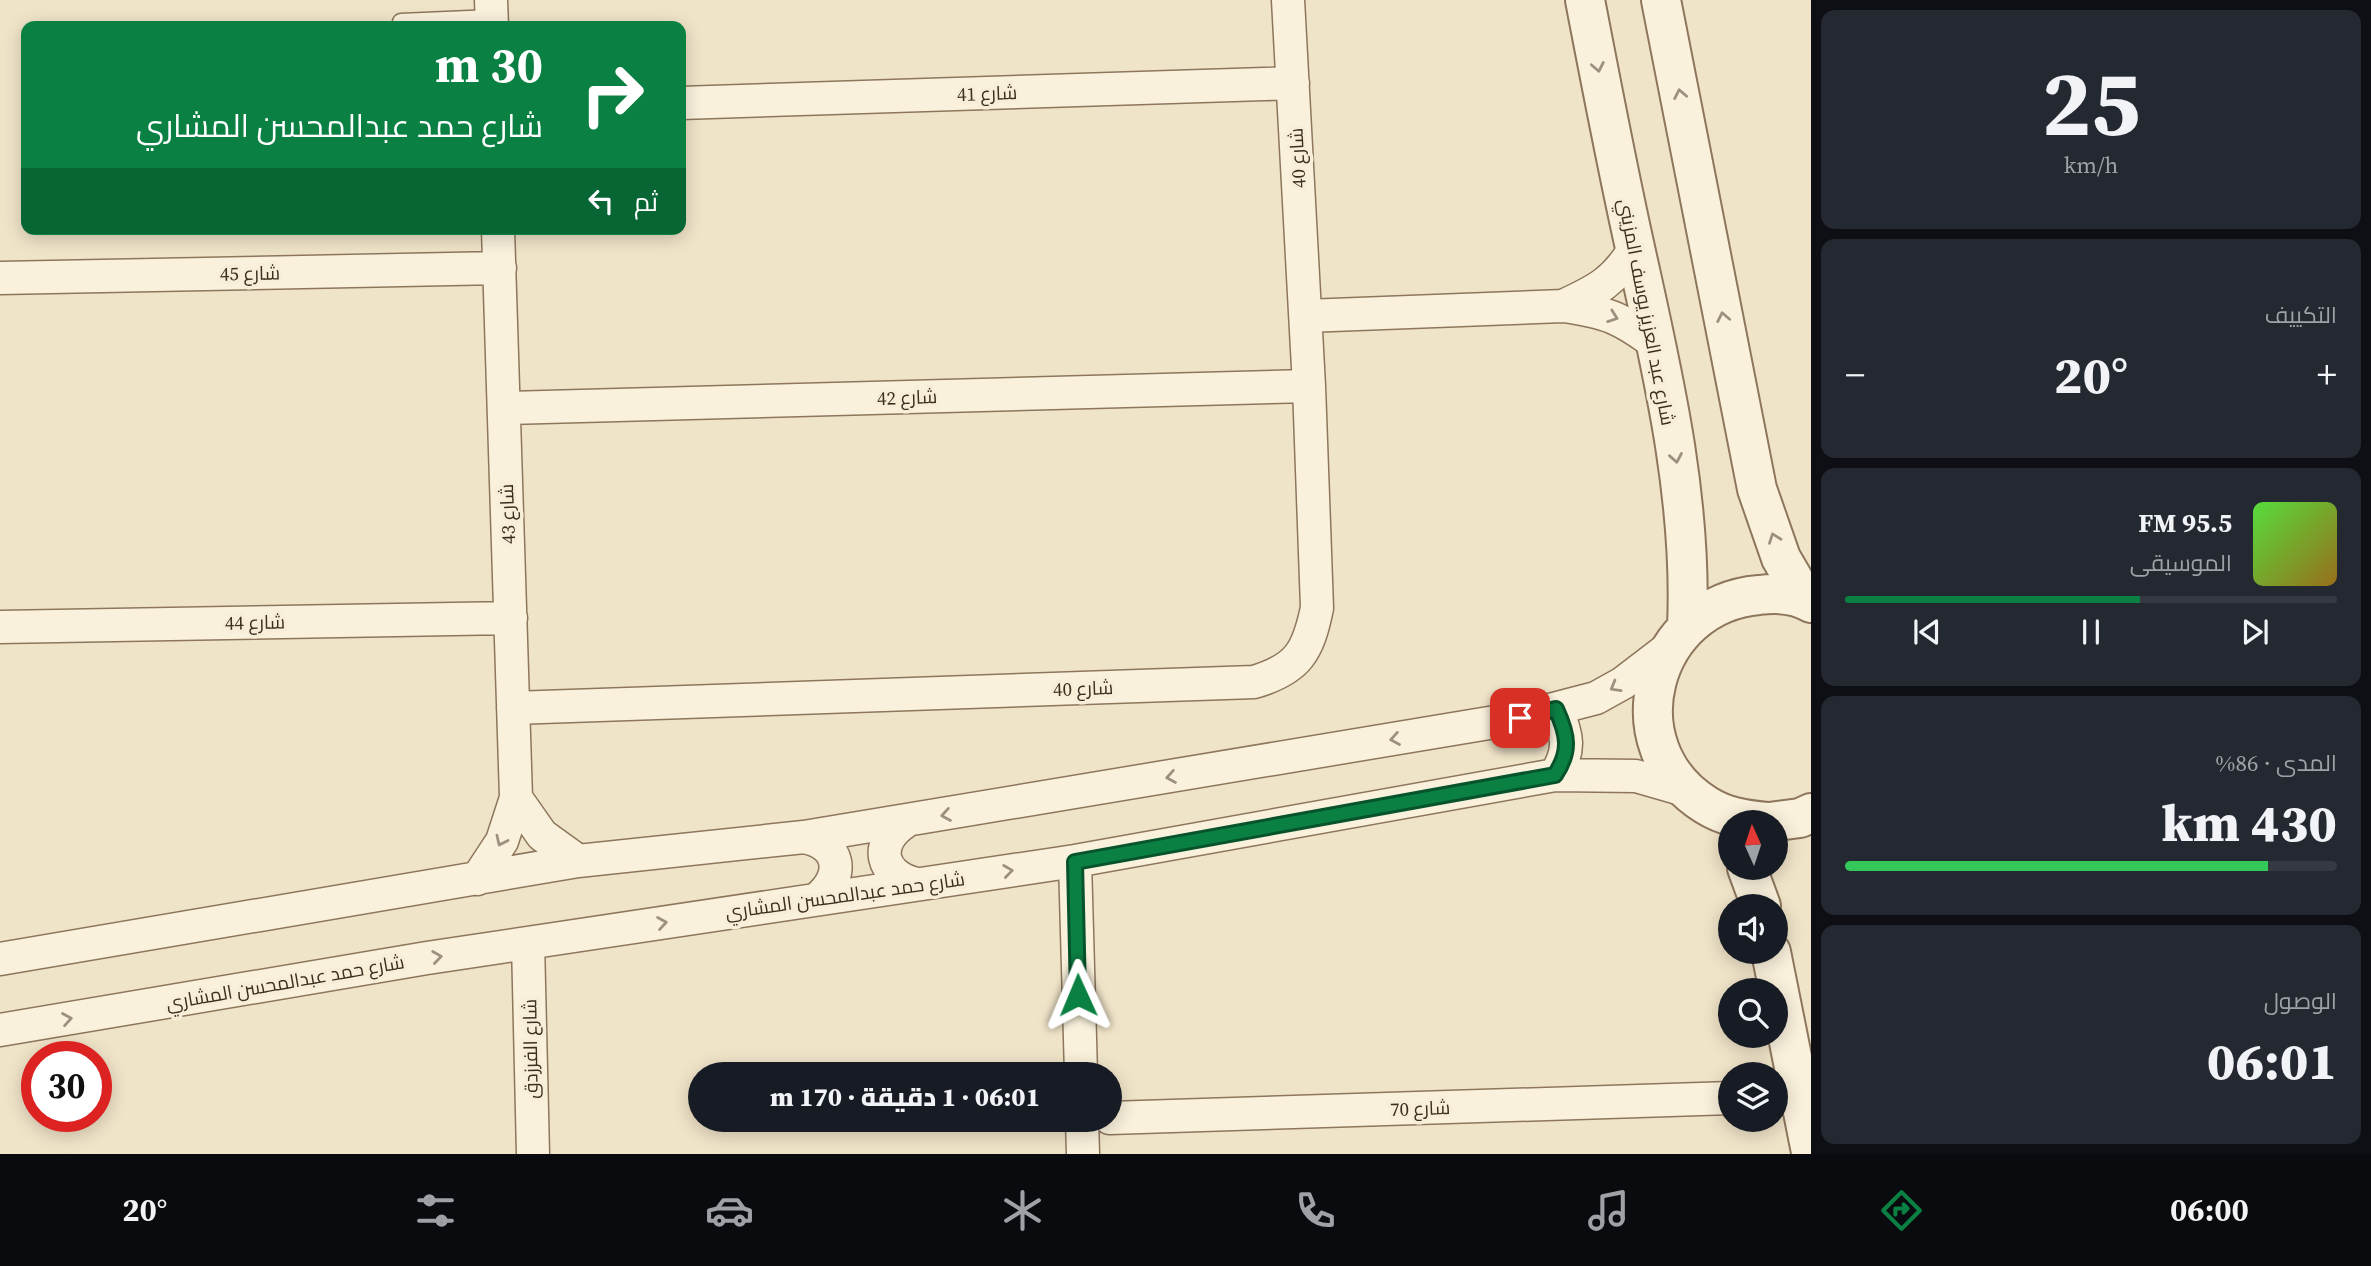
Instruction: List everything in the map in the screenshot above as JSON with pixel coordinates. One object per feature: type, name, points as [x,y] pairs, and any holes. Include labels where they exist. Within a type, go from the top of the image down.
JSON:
[{"type":"street","name":"شارع 40","points":[[513,708],[1254,682],[1280,674],[1297,660],[1311,638],[1317,608],[1306,316],[1288,0]]},
{"type":"street","name":"شارع عبد العزيز يوسف المزيني","points":[[1585,0],[1656,344],[1683,502],[1689,583],[1679,636]]},
{"type":"street","points":[[1661,0],[1757,489],[1781,558],[1808,601]]},
{"type":"street","name":"شارع 41","points":[[686,103],[1293,83]]},
{"type":"street","name":"شارع 43","points":[[477,879],[502,841],[516,798],[498,235]]},
{"type":"street","points":[[1563,306],[1596,291],[1620,273],[1635,248]]},
{"type":"street","name":"شارع 45","points":[[0,278],[500,268]]},
{"type":"street","points":[[1306,316],[1563,306],[1597,311],[1624,320],[1656,344]]},
{"type":"street","name":"شارع 42","points":[[504,408],[1309,386]]},
{"type":"street","points":[[0,959],[578,861],[804,837],[905,822],[1520,718],[1596,698],[1623,683],[1713,607],[1742,596],[1774,593],[1808,601]]},
{"type":"street","name":"شارع 44","points":[[0,626],[511,618]]},
{"type":"street","points":[[1679,636],[1657,676],[1654,696],[1656,738],[1668,767],[1718,823]]},
{"type":"street","points":[[1555,775],[1567,758],[1568,740],[1556,709]]},
{"type":"street","name":"شارع حمد عبدالمحسن المشاري","points":[[0,1030],[528,943],[1075,862],[1555,775],[1636,776],[1698,798]]},
{"type":"street","points":[[516,798],[542,835],[578,861]]},
{"type":"street","points":[[1698,798],[1720,810]]},
{"type":"street","points":[[1788,820],[1811,813]]},
{"type":"street","points":[[905,822],[892,830],[885,843],[885,858],[891,872],[902,881],[917,884]]},
{"type":"street","points":[[804,837],[818,840],[830,849],[835,862],[836,877],[829,889],[818,898]]},
{"type":"street","points":[[1075,862],[1080,1062]]},
{"type":"street","name":"شارع الفرزدق","points":[[528,943],[533,1154]]},
{"type":"street","points":[[1772,964],[1784,1062]]},
{"type":"street","points":[[1788,1096],[1811,1152]]},
{"type":"street","name":"شارع 70","points":[[1122,1118],[1718,1097]]},
{"type":"street","points":[[1082,1132],[1083,1154]]},
{"type":"lane","points":[[414,21],[492,15]]},
{"type":"route","points":[[1078,995],[1075,862],[1555,775],[1567,758],[1568,740],[1556,709],[1520,718]]}]
